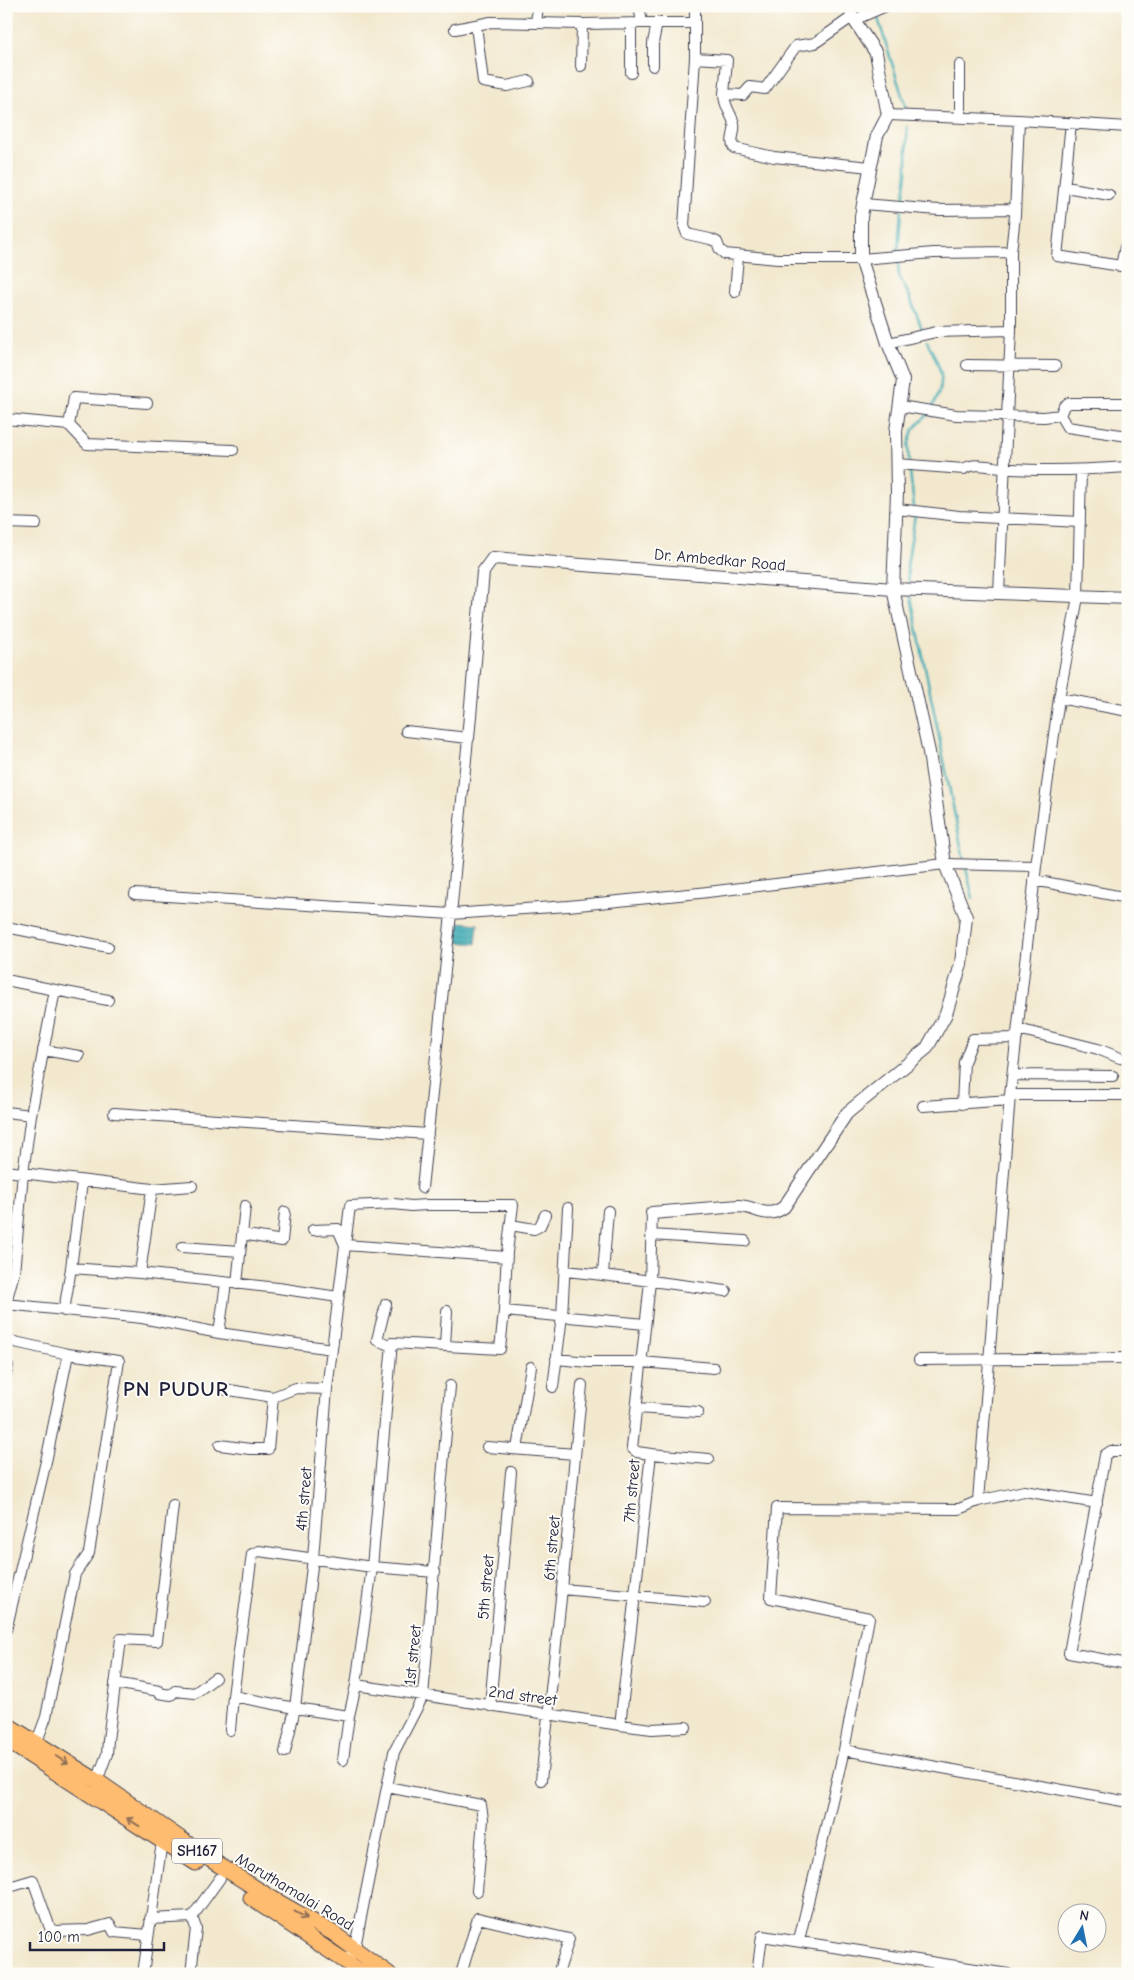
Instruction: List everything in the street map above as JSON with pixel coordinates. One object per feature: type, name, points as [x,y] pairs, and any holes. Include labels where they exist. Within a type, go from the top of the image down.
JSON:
[{"type":"main road","name":"Maruthamalai Road","points":[[6,1724],[97,1781],[220,1878],[348,1961],[364,1974]]},
{"type":"main road","name":"Maruthamalai Road","points":[[6,1740],[165,1836],[333,1933],[355,1947],[389,1974]]},
{"type":"street","points":[[536,23],[538,6]]},
{"type":"street","points":[[639,6],[642,23]]},
{"type":"street","points":[[695,6],[696,58],[684,226],[687,234],[717,242],[720,250],[725,254],[778,259],[861,259],[934,253],[1011,252]]},
{"type":"street","points":[[724,94],[743,95],[750,87],[765,88],[796,46],[815,43],[852,14],[886,6]]},
{"type":"street","points":[[652,1213],[750,1206],[768,1214],[777,1212],[784,1207],[847,1113],[927,1048],[946,1014],[960,964],[966,917],[945,864],[929,752],[893,589],[897,509],[896,431],[903,380],[888,343],[861,259],[861,217],[863,204],[877,136],[888,116],[876,53],[852,14]]},
{"type":"street","points":[[455,29],[491,22],[582,24],[695,23]]},
{"type":"street","points":[[631,23],[631,73]]},
{"type":"street","points":[[653,66],[653,43],[657,23]]},
{"type":"street","points":[[581,66],[582,24]]},
{"type":"street","points":[[476,25],[483,82],[507,86],[529,81]]},
{"type":"street","points":[[696,58],[727,60],[724,103],[734,124],[732,144],[734,148],[774,157],[870,167]]},
{"type":"street","points":[[960,65],[960,118]]},
{"type":"street","points":[[888,116],[1128,126]]},
{"type":"street","points":[[999,593],[1009,364],[1011,252],[1019,120]]},
{"type":"street","points":[[1071,123],[1066,186],[1057,256],[1121,266],[1125,247]]},
{"type":"street","points":[[1066,186],[1109,195]]},
{"type":"street","points":[[863,204],[939,210],[1015,209]]},
{"type":"street","points":[[735,292],[738,256]]},
{"type":"street","points":[[888,343],[936,332],[1010,330]]},
{"type":"street","points":[[967,365],[1055,366]]},
{"type":"street","points":[[69,425],[74,398],[147,403]]},
{"type":"street","points":[[1060,415],[1064,406],[1068,403],[1128,403]]},
{"type":"street","points":[[900,406],[956,415],[1044,417],[1060,415]]},
{"type":"street","points":[[1060,415],[1067,427],[1128,436]]},
{"type":"street","points":[[6,418],[69,425],[87,444],[234,450]]},
{"type":"street","points":[[896,464],[964,469],[972,465],[1081,471],[1128,467]]},
{"type":"street","points":[[978,1501],[1012,1075],[1034,880],[1059,698],[1078,597],[1081,471]]},
{"type":"street","points":[[897,509],[959,516],[1080,522]]},
{"type":"street","points":[[6,522],[36,524]]},
{"type":"street","name":"Dr. Ambedkar Road","points":[[468,738],[483,572],[493,558],[893,589],[1128,598]]},
{"type":"street","points":[[1059,698],[1128,711]]},
{"type":"street","points":[[406,731],[468,738],[422,1188]]},
{"type":"street","points":[[135,894],[451,914],[568,906],[699,893],[945,864],[1036,866]]},
{"type":"street","points":[[1034,880],[1128,898]]},
{"type":"street","points":[[6,927],[108,947]]},
{"type":"street","points":[[6,980],[108,1000]]},
{"type":"street","points":[[54,990],[31,1115],[6,1303],[64,1311],[142,1318],[219,1333],[332,1350]]},
{"type":"street","points":[[962,1104],[964,1062],[973,1039],[1017,1034],[1098,1049],[1120,1058]]},
{"type":"street","points":[[42,1050],[79,1056]]},
{"type":"street","points":[[1012,1075],[1113,1076]]},
{"type":"street","points":[[923,1106],[962,1104],[1010,1098],[1128,1096]]},
{"type":"street","points":[[6,1112],[31,1115]]},
{"type":"street","points":[[114,1113],[428,1134]]},
{"type":"street","points":[[6,1171],[82,1182],[152,1189],[192,1186]]},
{"type":"street","points":[[64,1311],[82,1182]]},
{"type":"street","points":[[140,1273],[152,1189]]},
{"type":"street","name":"4th street","points":[[285,1752],[295,1708],[313,1558],[327,1388],[350,1206],[394,1204],[411,1206],[513,1205],[511,1225]]},
{"type":"street","points":[[238,1284],[244,1206]]},
{"type":"street","points":[[553,1387],[562,1316],[568,1208]]},
{"type":"street","points":[[603,1274],[608,1211]]},
{"type":"street","points":[[242,1234],[282,1240],[285,1212]]},
{"type":"street","name":"7th street","points":[[620,1724],[651,1454],[637,1452],[632,1448],[650,1282],[652,1213]]},
{"type":"street","points":[[344,1760],[372,1566],[392,1343],[500,1349],[511,1225],[534,1229],[540,1226],[545,1216]]},
{"type":"street","points":[[313,1230],[338,1229],[345,1245],[507,1257]]},
{"type":"street","points":[[652,1235],[745,1241]]},
{"type":"street","points":[[182,1247],[240,1252]]},
{"type":"street","points":[[71,1268],[226,1282],[338,1296]]},
{"type":"street","points":[[565,1271],[726,1290]]},
{"type":"street","points":[[219,1333],[226,1282]]},
{"type":"street","points":[[386,1304],[377,1340],[392,1346]]},
{"type":"street","points":[[445,1346],[447,1311]]},
{"type":"street","points":[[504,1311],[645,1324]]},
{"type":"street","points":[[6,1340],[68,1354],[118,1361],[89,1553],[75,1574],[46,1717],[36,1744]]},
{"type":"street","points":[[6,1630],[47,1457],[68,1354]]},
{"type":"street","points":[[919,1360],[1128,1358]]},
{"type":"street","points":[[556,1359],[589,1362],[641,1362],[714,1368]]},
{"type":"street","points":[[517,1449],[532,1368]]},
{"type":"street","name":"6th street","points":[[541,1780],[582,1385]]},
{"type":"street","name":"1st street","points":[[348,1961],[355,1947],[394,1752],[423,1696],[450,1386]]},
{"type":"street","points":[[223,1388],[273,1397],[296,1388],[327,1388]]},
{"type":"street","points":[[220,1445],[268,1449],[273,1397]]},
{"type":"street","points":[[637,1408],[698,1412]]},
{"type":"street","points":[[487,1447],[575,1454]]},
{"type":"street","points":[[1128,1451],[1111,1451],[1105,1455],[1069,1653],[1128,1664]]},
{"type":"street","points":[[651,1454],[709,1459]]},
{"type":"street","name":"5th street","points":[[490,1706],[510,1472]]},
{"type":"street","points":[[799,1940],[844,1750],[869,1618],[771,1598],[777,1508],[960,1509],[978,1501],[1024,1491],[1096,1503]]},
{"type":"street","points":[[97,1781],[108,1754],[108,1740],[121,1639],[157,1642],[173,1505]]},
{"type":"street","points":[[230,1730],[232,1696],[252,1554],[259,1551],[372,1566],[435,1572]]},
{"type":"street","points":[[562,1589],[705,1602]]},
{"type":"street","points":[[115,1683],[124,1686],[159,1690],[160,1693],[171,1695],[175,1691],[195,1693],[215,1678]]},
{"type":"street","name":"2nd street","points":[[356,1685],[652,1729],[686,1726]]},
{"type":"street","points":[[232,1696],[349,1716]]},
{"type":"street","points":[[844,1750],[1128,1802]]},
{"type":"street","points":[[387,1787],[481,1805],[483,1819],[477,1891]]},
{"type":"street","points":[[143,1974],[150,1919],[165,1836]]},
{"type":"street","points":[[192,1917],[220,1878]]},
{"type":"street","points":[[6,1888],[33,1880],[50,1928],[54,1931],[88,1930],[110,1924],[114,1932],[148,1935]]},
{"type":"street","points":[[150,1919],[192,1917]]},
{"type":"street","points":[[191,1974],[196,1928],[192,1917]]},
{"type":"street","points":[[461,1974],[478,1918],[568,1939],[558,1974]]},
{"type":"street","points":[[757,1974],[762,1936],[799,1940],[956,1969],[1008,1974]]},
{"type":"water","points":[[459,922],[478,924],[476,944],[457,942]]},
{"type":"waterway","points":[[877,15],[906,108]]},
{"type":"waterway","points":[[903,202],[907,173],[907,127]]},
{"type":"waterway","points":[[898,251],[901,211]]},
{"type":"waterway","points":[[898,260],[899,276],[909,295],[922,329]]},
{"type":"waterway","points":[[927,341],[941,373],[940,388],[932,407]]},
{"type":"waterway","points":[[909,461],[908,446],[913,430],[928,414]]},
{"type":"waterway","points":[[910,471],[914,507]]},
{"type":"waterway","points":[[909,582],[907,566],[915,515]]},
{"type":"waterway","points":[[911,597],[964,861]]},
{"type":"waterway","points":[[966,868],[973,898]]},
{"type":"district","name":"PN PUDUR","points":[[176,1389]]}]
